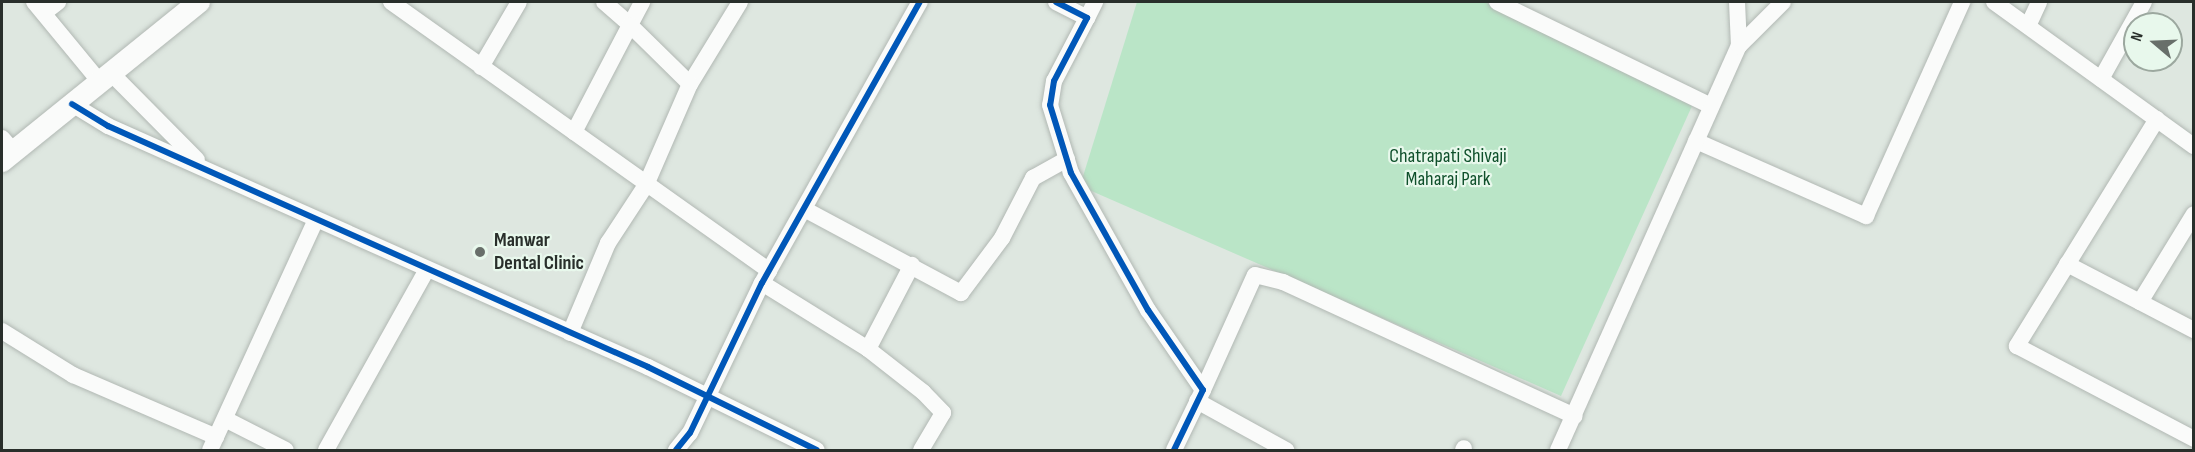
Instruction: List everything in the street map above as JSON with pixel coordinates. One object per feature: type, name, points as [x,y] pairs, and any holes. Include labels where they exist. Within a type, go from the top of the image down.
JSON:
[{"type":"main road","points":[[6,150],[72,104],[199,2]]},
{"type":"street","points":[[58,2],[39,7],[105,77],[202,165]]},
{"type":"street","points":[[390,2],[574,132],[765,277],[868,349],[943,413],[921,450]]},
{"type":"street","points":[[481,67],[519,2]]},
{"type":"street","points":[[604,2],[690,84]]},
{"type":"street","points":[[574,132],[642,2]]},
{"type":"street","points":[[570,333],[608,243],[646,185],[690,84],[740,2]]},
{"type":"street","points":[[676,450],[708,395],[765,277],[806,210],[920,2]]},
{"type":"street","points":[[1056,2],[1087,18]]},
{"type":"street","points":[[1095,2],[1054,81],[1050,105],[1067,159],[1148,310],[1200,396],[1286,450]]},
{"type":"street","points":[[1497,2],[1711,106]]},
{"type":"street","points":[[1737,2],[1739,46]]},
{"type":"street","points":[[1558,450],[1739,46],[1783,2]]},
{"type":"street","points":[[1696,141],[1866,216],[1962,2]]},
{"type":"street","points":[[1994,2],[2193,146]]},
{"type":"street","points":[[2028,26],[2039,2]]},
{"type":"street","points":[[2102,79],[2144,2]]},
{"type":"street","points":[[72,104],[108,126],[202,165],[315,222],[427,269],[708,395],[817,450]]},
{"type":"street","points":[[2157,119],[2017,346],[2193,439]]},
{"type":"street","points":[[806,210],[961,293],[1002,238],[1033,178],[1067,159]]},
{"type":"street","points":[[2140,302],[2193,214]]},
{"type":"street","points":[[2,331],[73,375],[213,444],[315,222]]},
{"type":"street","points":[[2067,264],[2193,330]]},
{"type":"street","points":[[868,349],[912,265]]},
{"type":"street","points":[[326,450],[427,269]]},
{"type":"street","points":[[1174,450],[1255,275],[1283,282],[1575,416]]},
{"type":"street","points":[[225,419],[286,450]]},
{"type":"green space","name":"Chatrapati Shivaji Maharaj Park","points":[[1137,2],[1485,2],[1692,106],[1561,396],[1080,186]]},
{"type":"cycle path","points":[[676,450],[690,433],[762,283],[920,2]]},
{"type":"cycle path","points":[[1056,2],[1087,18],[1054,81],[1050,105],[1071,173],[1148,310],[1203,390],[1174,450]]},
{"type":"cycle path","points":[[72,104],[108,126],[648,367],[817,450]]},
{"type":"place","name":"Manwar Dental Clinic","points":[[480,252]]}]
